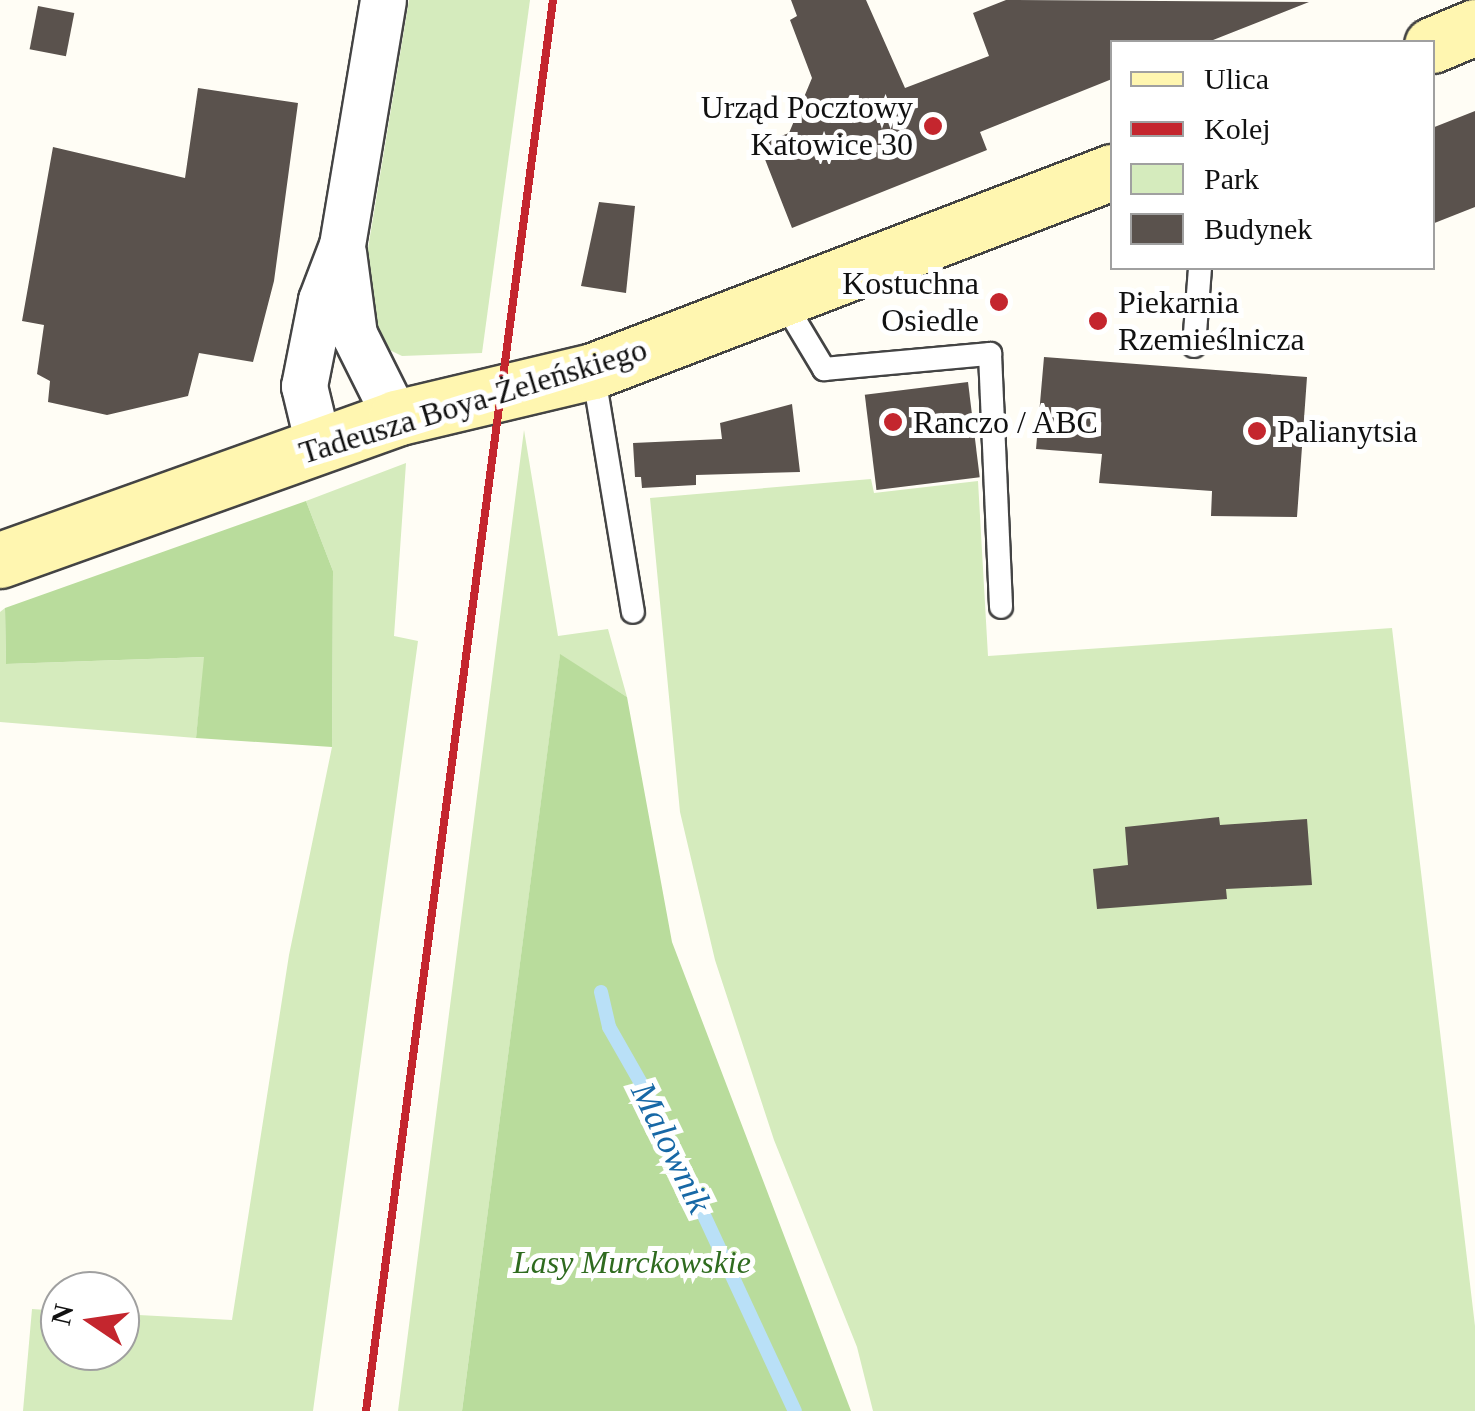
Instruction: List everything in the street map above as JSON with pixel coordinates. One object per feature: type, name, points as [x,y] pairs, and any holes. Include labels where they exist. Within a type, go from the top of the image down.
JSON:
[{"type":"street","points":[[319,448],[304,386],[321,300],[342,245],[383,0]]},
{"type":"street","points":[[1435,43],[1475,27]]},
{"type":"street","name":"Tadeusza Boya-Żeleńskiego","points":[[0,560],[234,472],[319,448],[396,418],[593,372],[1110,173]]},
{"type":"street","points":[[342,245],[354,334],[396,418]]},
{"type":"lane","points":[[1194,346],[1200,270]]},
{"type":"lane","points":[[782,299],[824,369],[990,354],[1001,607]]},
{"type":"lane","points":[[593,372],[634,612]]},
{"type":"green space","points":[[409,0],[530,0],[482,353],[402,356],[371,341],[359,303]]},
{"type":"green space","points":[[524,430],[558,636],[608,629],[627,697],[560,655],[462,1411],[398,1411]]},
{"type":"green space","points":[[406,463],[394,636],[418,641],[313,1411],[23,1411],[32,1309],[40,1310],[40,1371],[140,1371],[140,1315],[232,1320],[289,955],[332,747],[333,571],[306,501]]},
{"type":"green space","points":[[871,479],[874,493],[978,481],[988,656],[1392,628],[1475,1326],[1475,1411],[873,1411],[857,1347],[774,1140],[715,960],[680,812],[650,498]]},
{"type":"green space","points":[[306,501],[333,571],[332,747],[196,738],[204,657],[6,664],[5,608]]},
{"type":"green space","points":[[5,608],[6,664],[205,657],[196,738],[0,722],[0,612]]},
{"type":"green space","name":"Lasy Murckowskie","points":[[560,654],[627,697],[672,942],[851,1411],[462,1411]]},
{"type":"building","points":[[791,0],[866,0],[905,88],[989,56],[973,13],[1006,0],[1309,2],[1213,40],[1110,40],[1110,80],[980,132],[987,150],[792,228],[759,144],[789,133],[812,78],[790,20],[797,16]]},
{"type":"building","points":[[38,6],[74,13],[66,56],[30,49]]},
{"type":"building","points":[[198,88],[298,103],[274,281],[253,362],[199,353],[188,396],[107,415],[48,402],[50,381],[37,374],[44,325],[22,321],[53,147],[185,178]]},
{"type":"building","points":[[1475,111],[1475,207],[1435,223],[1435,127]]},
{"type":"building","points":[[599,202],[635,206],[626,293],[581,286]]},
{"type":"building","points":[[1044,357],[1307,377],[1297,517],[1211,516],[1212,491],[1099,483],[1102,454],[1036,449]]},
{"type":"building","points":[[968,382],[980,477],[876,490],[865,395]]},
{"type":"building","points":[[792,404],[800,472],[696,475],[696,485],[642,488],[641,477],[635,477],[633,443],[722,439],[720,423]]},
{"type":"building","points":[[1219,817],[1220,825],[1307,819],[1312,885],[1226,889],[1227,899],[1097,909],[1093,869],[1128,865],[1125,827]]},
{"type":"waterway","name":"Malownik","points":[[601,992],[609,1027],[650,1099],[795,1411]]},
{"type":"railway","points":[[366,1411],[553,0]]},
{"type":"place","name":"Urząd Pocztowy Katowice 30","points":[[933,126]]},
{"type":"place","name":"Kostuchna Osiedle","points":[[999,302]]},
{"type":"place","name":"Piekarnia Rzemieślnicza","points":[[1098,321]]},
{"type":"place","name":"Ranczo / ABC","points":[[893,422]]},
{"type":"place","name":"Palianytsia","points":[[1257,431]]}]
